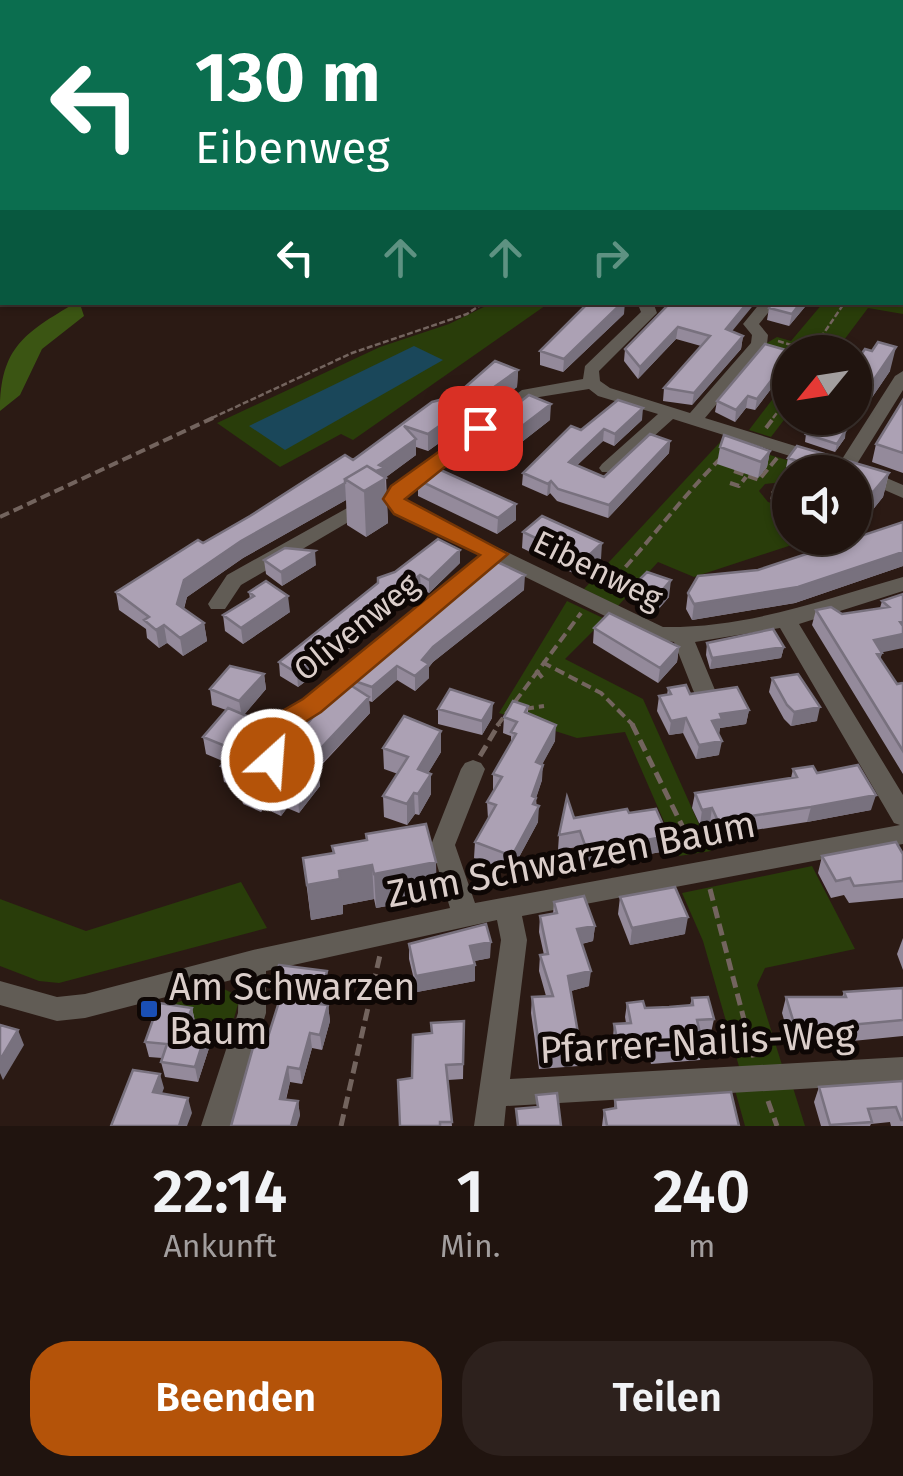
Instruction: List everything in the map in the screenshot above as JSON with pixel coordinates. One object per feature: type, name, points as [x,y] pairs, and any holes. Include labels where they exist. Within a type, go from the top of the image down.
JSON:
[{"type":"street","points":[[592,383],[591,370],[649,313],[647,305]]},
{"type":"street","points":[[694,420],[760,344],[760,335],[752,324],[768,305]]},
{"type":"street","points":[[854,455],[903,376]]},
{"type":"street","points":[[218,604],[234,580],[347,512],[363,503],[394,499],[414,478],[528,394],[592,383],[604,392],[803,455]]},
{"type":"street","points":[[608,468],[670,413]]},
{"type":"street","points":[[872,479],[903,492]]},
{"type":"street","name":"Eibenweg","points":[[394,499],[402,509],[660,634],[682,636],[788,622],[903,584]]},
{"type":"street","name":"Olivenweg","points":[[272,760],[286,721],[312,706],[496,554]]},
{"type":"street","points":[[788,622],[903,816]]},
{"type":"street","points":[[682,636],[704,690]]},
{"type":"street","points":[[466,916],[443,846],[473,769]]},
{"type":"street","name":"Zum Schwarzen Baum","points":[[0,993],[57,1009],[85,1006],[253,962],[507,907],[903,834]]},
{"type":"street","points":[[489,1126],[514,940],[507,907]]},
{"type":"street","points":[[216,1126],[252,1013],[253,962]]},
{"type":"street","name":"Pfarrer-Nailis-Weg","points":[[494,1093],[759,1075],[903,1070]]},
{"type":"path","points":[[823,335],[843,305]]},
{"type":"path","points":[[0,517],[352,353],[479,306]]},
{"type":"path","points":[[755,440],[772,419]]},
{"type":"path","points":[[734,471],[759,480],[778,458],[774,455],[780,448]]},
{"type":"path","points":[[730,483],[739,486],[748,476]]},
{"type":"path","points":[[542,662],[598,692],[627,715],[642,737],[704,871],[759,1075],[777,1126]]},
{"type":"path","points":[[536,670],[545,681]]},
{"type":"path","points":[[510,706],[529,710],[544,706]]},
{"type":"path","points":[[340,1126],[379,964],[381,935]]},
{"type":"green space","points":[[72,305],[84,305],[84,316],[42,349],[20,395],[0,411],[1,389],[11,357],[29,333]]},
{"type":"green space","points":[[488,305],[546,305],[353,440],[341,434],[280,467],[217,423],[380,347],[449,324]]},
{"type":"green space","points":[[821,305],[903,305],[903,314],[868,308],[848,335],[796,335]]},
{"type":"green space","points":[[772,400],[773,435],[771,437],[749,430]]},
{"type":"green space","points":[[722,440],[750,448],[764,461],[772,456],[772,483],[759,491],[772,503],[772,551],[694,577],[658,562],[618,606],[584,589]]},
{"type":"green space","points":[[567,601],[605,619],[565,659],[643,699],[711,851],[679,856],[625,732],[577,738],[499,713]]},
{"type":"green space","points":[[812,866],[855,949],[765,968],[757,985],[782,1065],[740,1070],[703,941],[682,893]]},
{"type":"green space","points":[[241,882],[267,928],[59,983],[39,981],[0,966],[0,899],[86,931]]},
{"type":"green space","points":[[224,989],[240,997],[231,1029],[136,1014]]},
{"type":"green space","points":[[790,1078],[805,1126],[745,1126],[733,1083]]},
{"type":"water","points":[[414,346],[443,360],[285,450],[249,426]]},
{"type":"building","points":[[586,305],[620,305],[564,359],[540,351]]},
{"type":"building","points":[[668,305],[746,305],[726,329],[743,336],[694,393],[664,388],[710,336],[678,327],[640,367],[625,349]]},
{"type":"building","points":[[770,305],[799,305],[792,314],[769,308]]},
{"type":"building","points":[[878,342],[896,347],[872,382],[872,351]]},
{"type":"building","points":[[765,344],[772,346],[772,379],[757,399],[748,396],[736,410],[717,401]]},
{"type":"building","points":[[495,361],[518,370],[428,434],[404,426],[416,439],[379,465],[385,468],[376,471],[367,466],[184,580],[177,604],[204,623],[180,638],[164,625],[156,630],[144,620],[149,617],[116,592],[198,540],[203,543],[250,516],[345,455],[353,460],[432,402],[455,396]]},
{"type":"building","points":[[529,395],[551,404],[504,440],[483,431]]},
{"type":"building","points":[[618,400],[643,408],[615,434],[604,429],[569,462],[604,477],[650,434],[670,441],[609,505],[523,473],[571,426],[581,430]]},
{"type":"building","points":[[903,400],[903,453],[876,444]]},
{"type":"building","points":[[724,435],[770,451],[761,462],[720,447]]},
{"type":"building","points":[[809,435],[843,435],[837,444]]},
{"type":"building","points":[[797,446],[828,455],[790,455]]},
{"type":"building","points":[[367,466],[386,478],[364,491],[345,479]]},
{"type":"building","points":[[434,467],[516,504],[498,518],[418,480]]},
{"type":"building","points":[[872,468],[889,473],[873,492]]},
{"type":"building","points":[[542,516],[602,543],[583,561],[523,532]]},
{"type":"building","points":[[903,522],[903,552],[798,587],[694,604],[688,593],[698,576],[758,570],[803,555],[872,555],[872,532]]},
{"type":"building","points":[[438,539],[460,550],[429,580],[420,575],[365,617],[370,620],[297,673],[279,662],[378,583],[378,578],[395,572]]},
{"type":"building","points":[[285,548],[315,551],[281,572],[264,560]]},
{"type":"building","points":[[491,559],[525,575],[433,647],[422,660],[429,664],[415,676],[397,666],[372,687],[346,678],[451,596],[448,595]]},
{"type":"building","points":[[647,572],[671,580],[658,595],[634,585]]},
{"type":"building","points":[[266,581],[288,596],[241,628],[223,615],[254,596],[249,592]]},
{"type":"building","points":[[903,594],[903,634],[874,640],[882,653],[877,654],[897,684],[903,684],[903,751],[816,610],[831,607],[842,614],[889,607],[882,601]]},
{"type":"building","points":[[609,613],[679,647],[660,668],[594,628]]},
{"type":"building","points":[[773,629],[784,647],[712,658],[707,643]]},
{"type":"building","points":[[230,666],[264,674],[239,701],[210,689]]},
{"type":"building","points":[[798,674],[820,707],[794,712],[787,705],[772,678]]},
{"type":"building","points":[[344,681],[369,697],[305,765],[318,770],[298,797],[286,792],[279,800],[240,789],[249,778],[221,766],[234,751],[261,763],[265,758],[275,761]]},
{"type":"building","points":[[686,685],[690,694],[737,687],[749,710],[720,714],[722,719],[712,721],[722,741],[699,745],[686,718],[671,721],[659,696],[671,694],[668,688]]},
{"type":"building","points":[[450,689],[493,703],[482,721],[438,709]]},
{"type":"building","points":[[513,701],[528,706],[525,712],[556,725],[536,762],[543,765],[532,796],[536,798],[533,804],[539,806],[512,856],[475,842],[496,805],[487,802],[502,777],[493,774],[516,734],[511,732],[517,722],[504,717]]},
{"type":"building","points":[[228,708],[254,719],[230,748],[203,737]]},
{"type":"building","points":[[404,716],[441,731],[418,769],[431,774],[407,804],[383,796],[408,757],[383,748]]},
{"type":"building","points":[[858,765],[876,795],[718,821],[712,808],[702,810],[695,793],[797,777],[793,769],[813,766],[817,773]]},
{"type":"building","points":[[567,797],[574,818],[627,809],[629,813],[656,809],[668,836],[587,851],[580,831],[559,835]]},
{"type":"building","points":[[426,824],[436,862],[374,874],[372,865],[339,871],[340,879],[307,885],[303,858],[334,853],[332,846],[367,840],[366,834]]},
{"type":"building","points":[[896,842],[903,854],[903,881],[854,886],[850,878],[836,881],[822,856]]},
{"type":"building","points":[[675,887],[688,917],[632,928],[620,897]]},
{"type":"building","points":[[584,896],[595,926],[577,929],[591,971],[568,976],[581,1050],[540,1053],[532,997],[553,996],[540,955],[548,954],[540,916],[557,913],[554,902]]},
{"type":"building","points":[[486,924],[491,942],[470,946],[475,965],[416,976],[409,944]]},
{"type":"building","points":[[279,965],[327,971],[318,1004],[328,1005],[320,1035],[310,1033],[300,1069],[288,1067],[280,1099],[298,1101],[291,1126],[231,1126],[254,1044],[265,1046],[279,1002],[285,981],[274,979]]},
{"type":"building","points":[[903,988],[903,1020],[796,1030],[786,997],[846,997],[844,992]]},
{"type":"building","points":[[708,997],[714,1019],[697,1020],[703,1046],[653,1050],[652,1042],[618,1044],[614,1024],[631,1023],[627,1003],[643,1001],[645,1008],[669,1007],[693,1005],[692,998]]},
{"type":"building","points":[[159,1003],[192,1008],[187,1020],[209,1023],[195,1067],[161,1062],[167,1044],[145,1042]]},
{"type":"building","points":[[464,1021],[463,1064],[446,1065],[452,1122],[440,1122],[440,1126],[400,1126],[398,1080],[412,1078],[413,1035],[432,1033],[431,1023]]},
{"type":"building","points":[[0,1025],[18,1030],[0,1060]]},
{"type":"building","points":[[133,1070],[160,1074],[153,1092],[188,1098],[179,1126],[111,1126]]},
{"type":"building","points":[[903,1081],[903,1120],[896,1107],[868,1109],[872,1122],[830,1125],[819,1087]]},
{"type":"building","points":[[731,1092],[739,1126],[607,1126],[604,1110],[616,1108],[615,1100]]},
{"type":"building","points":[[557,1093],[561,1126],[518,1126],[516,1109],[538,1107],[536,1095]]},
{"type":"place","name":"Am Schwarzen Baum","points":[[149,1009]]},
{"type":"route","points":[[272,760],[286,721],[312,706],[496,554],[402,509],[394,499],[399,490],[480,428]]}]
